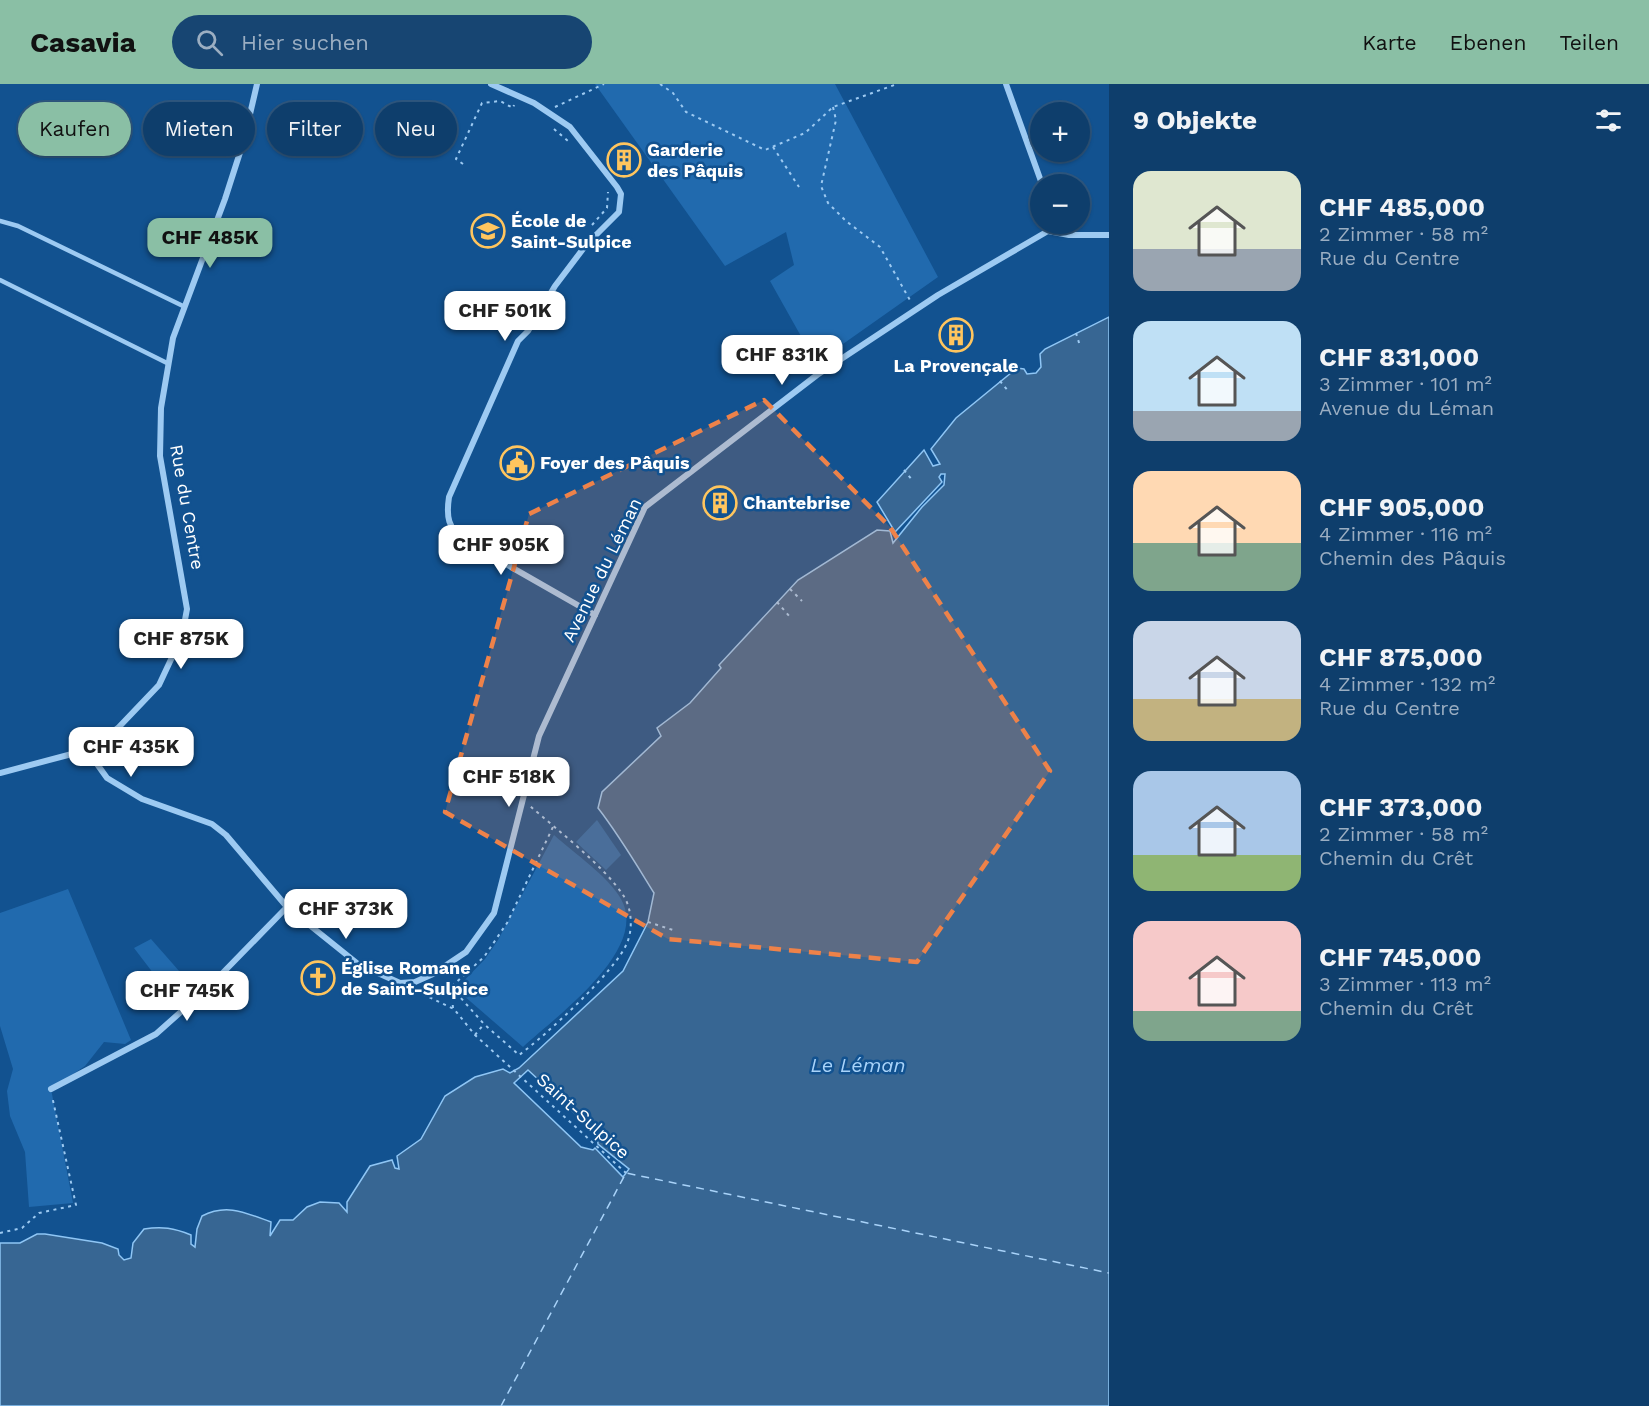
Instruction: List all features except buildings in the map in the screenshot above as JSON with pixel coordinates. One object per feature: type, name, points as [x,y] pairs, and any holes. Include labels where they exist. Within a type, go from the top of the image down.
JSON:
[{"type":"street","name":"Rue du Centre","points":[[0,773],[87,750],[130,718],[159,685],[176,654],[187,619],[182,568],[160,456],[161,408],[167,363],[183,306],[225,199],[244,140],[257,84]]},
{"type":"street","points":[[491,84],[534,103],[570,127],[617,187],[621,194],[622,204],[619,212],[586,245],[567,270],[528,331],[518,341],[449,497],[448,521],[453,532],[464,540],[595,615]]},
{"type":"street","points":[[1006,84],[1038,174]]},
{"type":"street","name":"Avenue du Léman","points":[[400,983],[415,982],[433,974],[466,952],[483,931],[496,906],[539,736],[645,507],[817,375],[938,295],[1043,234]]},
{"type":"street","points":[[1064,234],[1109,235]]},
{"type":"street","points":[[87,750],[107,778],[142,799],[212,824],[226,836],[287,907],[358,964],[400,983]]},
{"type":"street","points":[[51,1089],[156,1034],[211,985],[287,907]]},
{"type":"lane","points":[[0,221],[34,234],[183,306]]},
{"type":"lane","points":[[0,280],[167,363]]},
{"type":"path","points":[[554,108],[604,84]]},
{"type":"path","points":[[660,84],[673,93],[686,112],[765,150],[805,133],[833,107],[897,84]]},
{"type":"path","points":[[463,164],[456,159],[482,103],[500,101],[513,108],[517,100]]},
{"type":"path","points":[[833,107],[836,120],[820,186],[828,203],[880,247],[910,302]]},
{"type":"path","points":[[550,125],[574,146]]},
{"type":"path","points":[[773,147],[799,187]]},
{"type":"path","points":[[586,231],[607,208],[610,202],[607,190]]},
{"type":"path","points":[[1076,333],[1080,346]]},
{"type":"path","points":[[1000,381],[1009,392]]},
{"type":"path","points":[[904,470],[913,481]]},
{"type":"path","points":[[790,589],[802,601]]},
{"type":"path","points":[[777,602],[791,618]]},
{"type":"path","points":[[451,987],[484,1024],[519,1055],[539,1040],[582,999],[621,955],[627,944],[631,920],[623,894],[524,800]]},
{"type":"path","points":[[451,987],[484,957],[507,923],[553,827]]},
{"type":"path","points":[[648,922],[676,931]]},
{"type":"path","points":[[400,983],[453,1009]]},
{"type":"path","points":[[451,987],[453,1009]]},
{"type":"path","name":"Saint-Sulpice","points":[[453,1009],[475,1035],[626,1173]]},
{"type":"path","points":[[475,1035],[484,1024]]},
{"type":"path","points":[[0,1233],[22,1228],[39,1213],[76,1205],[51,1089]]},
{"type":"highlighted area","points":[[764,400],[890,527],[1050,771],[917,962],[668,939],[445,812],[529,514]]},
{"type":"shaded area","points":[[595,84],[835,84],[938,277],[816,363],[770,281],[794,265],[786,232],[725,266]]},
{"type":"shaded area","points":[[597,820],[621,855],[606,870],[576,842]]},
{"type":"shaded area","points":[[554,835],[608,882],[621,899],[626,919],[622,939],[611,960],[595,981],[523,1047],[456,989],[485,959],[498,940]]},
{"type":"shaded area","points":[[68,889],[131,1040],[125,1044],[104,1042],[85,1066],[51,1089],[73,1203],[29,1207],[25,1152],[10,1116],[7,1091],[13,1069],[0,1026],[0,913]]},
{"type":"shaded area","points":[[151,939],[194,988],[176,1003],[134,948]]},
{"type":"water","name":"Le Léman","points":[[1109,317],[1109,1406],[0,1406],[0,1243],[20,1243],[37,1234],[45,1234],[102,1243],[118,1249],[119,1255],[124,1260],[131,1258],[133,1243],[144,1229],[173,1229],[191,1235],[191,1244],[195,1247],[197,1229],[202,1216],[220,1210],[253,1215],[271,1222],[270,1236],[280,1220],[293,1220],[307,1207],[320,1202],[339,1203],[347,1212],[347,1202],[370,1166],[392,1160],[395,1168],[399,1169],[397,1156],[421,1139],[445,1096],[475,1077],[503,1069],[510,1073],[519,1068],[623,971],[648,922],[654,893],[598,808],[602,792],[661,736],[657,728],[690,703],[721,668],[719,665],[798,580],[877,530],[890,531],[893,543],[922,507],[944,485],[945,474],[941,474],[939,477],[942,482],[895,532],[877,502],[924,450],[933,466],[940,464],[931,449],[956,418],[1017,368],[1024,369],[1027,374],[1036,373],[1041,367],[1040,354],[1045,349]],"holes":[[[528,1070],[597,1134],[598,1144],[629,1169],[623,1177],[595,1148],[593,1150],[581,1147],[514,1083]]]},
{"type":"ferry route","points":[[501,1406],[626,1173],[1109,1273]]},
{"type":"place","name":"Garderie des Pâquis","points":[[624,160]]},
{"type":"place","name":"École de Saint-Sulpice","points":[[488,231]]},
{"type":"place","name":"La Provençale","points":[[956,335]]},
{"type":"place","name":"Foyer des Pâquis","points":[[517,463]]},
{"type":"place","name":"Chantebrise","points":[[720,503]]},
{"type":"place","name":"Église Romane de Saint-Sulpice","points":[[318,978]]}]
